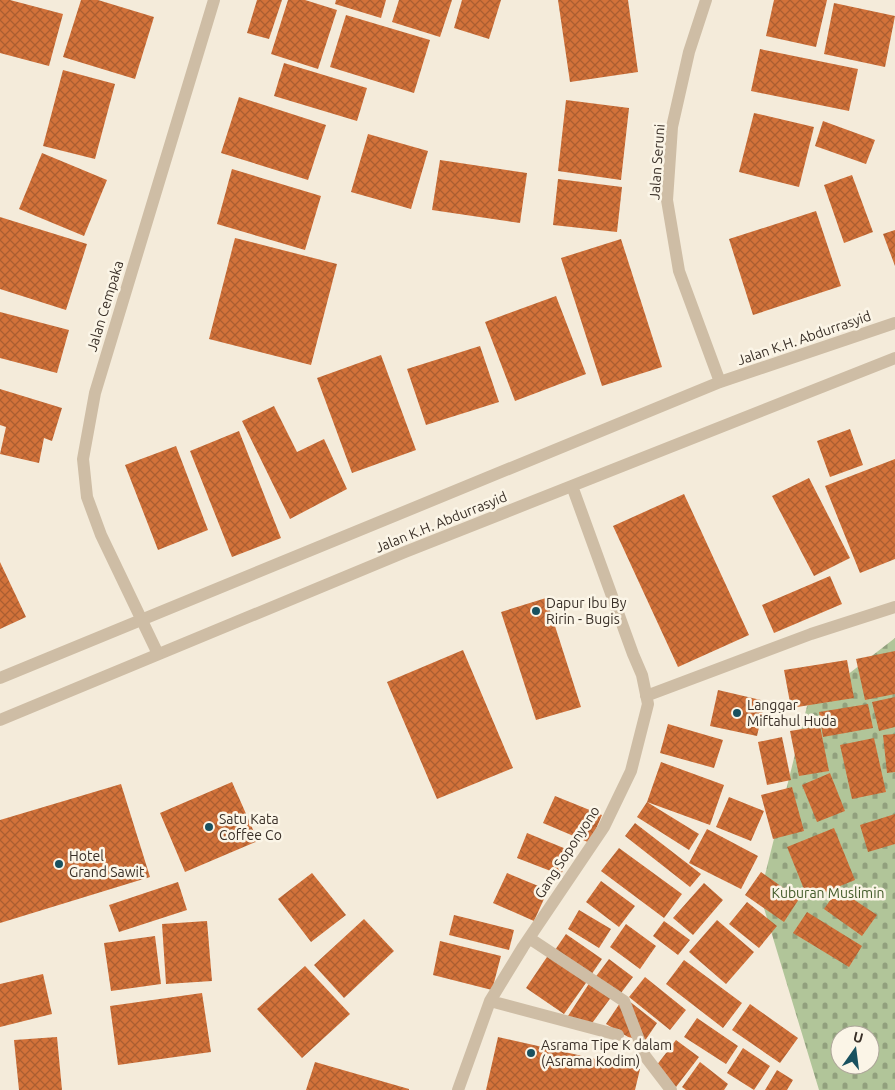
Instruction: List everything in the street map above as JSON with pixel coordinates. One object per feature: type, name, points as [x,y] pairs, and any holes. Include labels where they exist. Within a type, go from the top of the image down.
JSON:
[{"type":"street","name":"Jalan Cempaka","points":[[158,654],[101,535],[88,497],[83,459],[94,393],[214,0]]},
{"type":"street","name":"Jalan Seruni","points":[[706,0],[689,52],[672,127],[667,200],[679,271],[720,382]]},
{"type":"street","name":"Jalan K.H. Abdurrasyid","points":[[0,678],[720,382],[895,323]]},
{"type":"street","name":"Jalan K.H. Abdurrasyid","points":[[0,720],[404,552],[895,358]]},
{"type":"street","name":"Gang Soponyono","points":[[458,1090],[490,1000],[526,942],[604,827],[630,771],[648,704],[642,675],[572,486]]},
{"type":"street","points":[[646,696],[811,634],[895,606]]},
{"type":"street","points":[[526,942],[624,1002],[645,1056],[671,1090]]},
{"type":"street","points":[[490,1000],[618,1035]]},
{"type":"green space","name":"Kuburan Muslimin","points":[[895,638],[895,1090],[819,1090],[760,895],[807,706]]},
{"type":"building","points":[[0,0],[10,0],[63,14],[49,66],[0,53]]},
{"type":"building","points":[[81,0],[98,0],[154,17],[135,79],[63,57]]},
{"type":"building","points":[[257,0],[282,0],[269,39],[247,33]]},
{"type":"building","points":[[288,0],[305,0],[337,10],[318,69],[271,54]]},
{"type":"building","points":[[336,0],[386,0],[381,18],[335,4]]},
{"type":"building","points":[[399,0],[452,0],[440,37],[392,22]]},
{"type":"building","points":[[462,0],[501,0],[489,39],[454,28]]},
{"type":"building","points":[[558,0],[628,0],[638,72],[570,82]]},
{"type":"building","points":[[774,0],[827,0],[816,47],[766,36]]},
{"type":"building","points":[[834,3],[895,16],[885,67],[824,54]]},
{"type":"building","points":[[346,15],[430,40],[414,93],[330,67]]},
{"type":"building","points":[[760,49],[858,69],[849,111],[751,91]]},
{"type":"building","points":[[284,63],[367,88],[357,121],[274,96]]},
{"type":"building","points":[[63,70],[115,84],[95,159],[43,146]]},
{"type":"building","points":[[239,97],[326,125],[308,180],[221,153]]},
{"type":"building","points":[[566,100],[629,108],[621,180],[558,171]]},
{"type":"building","points":[[754,113],[814,127],[799,187],[739,172]]},
{"type":"building","points":[[823,121],[875,140],[866,164],[815,146]]},
{"type":"building","points":[[368,134],[428,151],[411,209],[351,192]]},
{"type":"building","points":[[42,153],[107,180],[84,236],[19,209]]},
{"type":"building","points":[[440,160],[527,173],[520,223],[432,210]]},
{"type":"building","points":[[232,169],[321,196],[305,250],[217,224]]},
{"type":"building","points":[[852,175],[873,232],[844,243],[824,185]]},
{"type":"building","points":[[558,179],[622,187],[617,232],[553,225]]},
{"type":"building","points":[[816,211],[841,286],[753,315],[729,239]]},
{"type":"building","points":[[0,217],[87,244],[66,310],[0,289]]},
{"type":"building","points":[[895,230],[895,266],[883,234]]},
{"type":"building","points":[[235,238],[337,264],[311,365],[209,339]]},
{"type":"building","points":[[621,239],[662,367],[602,386],[561,258]]},
{"type":"building","points":[[556,296],[586,374],[515,401],[485,322]]},
{"type":"building","points":[[0,312],[69,330],[57,373],[0,358]]},
{"type":"building","points":[[480,346],[499,402],[426,425],[407,369]]},
{"type":"building","points":[[381,355],[416,450],[352,473],[317,378]]},
{"type":"building","points":[[0,389],[62,408],[52,441],[44,438],[39,463],[0,454],[6,427],[0,425]]},
{"type":"building","points":[[274,406],[297,452],[324,439],[347,489],[290,519],[242,421]]},
{"type":"building","points":[[850,429],[863,465],[830,477],[817,441]]},
{"type":"building","points":[[239,431],[281,538],[232,557],[190,451]]},
{"type":"building","points":[[176,446],[208,530],[158,550],[125,465]]},
{"type":"building","points":[[895,459],[895,559],[860,573],[825,486]]},
{"type":"building","points":[[809,478],[850,558],[814,576],[772,496]]},
{"type":"building","points":[[684,494],[749,635],[678,667],[613,526]]},
{"type":"building","points":[[0,562],[26,617],[0,629]]},
{"type":"building","points":[[830,576],[842,604],[774,633],[762,605]]},
{"type":"building","points":[[546,598],[581,707],[536,720],[501,612]]},
{"type":"building","points":[[463,650],[513,768],[437,799],[387,682]]},
{"type":"building","points":[[895,651],[895,694],[865,700],[856,659]]},
{"type":"building","points":[[847,660],[854,698],[791,708],[784,670]]},
{"type":"building","name":"Langgar Miftahul Huda","points":[[718,690],[765,701],[757,736],[710,726]]},
{"type":"building","points":[[895,697],[895,727],[879,731],[872,702]]},
{"type":"building","points":[[868,704],[873,728],[823,737],[819,712]]},
{"type":"building","points":[[668,724],[723,740],[714,768],[660,753]]},
{"type":"building","points":[[820,726],[829,771],[799,776],[790,731]]},
{"type":"building","points":[[895,734],[895,772],[887,773],[883,735]]},
{"type":"building","points":[[782,737],[791,780],[767,785],[758,742]]},
{"type":"building","points":[[874,738],[886,792],[852,799],[840,745]]},
{"type":"building","points":[[661,762],[724,785],[710,825],[647,802]]},
{"type":"building","points":[[830,773],[845,811],[817,822],[802,785]]},
{"type":"building","name":"Satu Kata Coffee Co","points":[[232,782],[258,841],[185,872],[160,813]]},
{"type":"building","points":[[121,784],[150,877],[0,923],[0,820]]},
{"type":"building","points":[[792,787],[804,831],[773,839],[761,795]]},
{"type":"building","points":[[555,796],[602,815],[590,843],[543,823]]},
{"type":"building","points":[[729,797],[764,811],[751,841],[716,827]]},
{"type":"building","points":[[647,802],[699,834],[689,850],[637,817]]},
{"type":"building","points":[[895,814],[895,844],[868,852],[860,825]]},
{"type":"building","points":[[635,823],[701,874],[690,887],[625,836]]},
{"type":"building","points":[[834,828],[855,880],[808,899],[787,847]]},
{"type":"building","points":[[707,829],[758,856],[741,889],[689,863]]},
{"type":"building","points":[[527,833],[571,851],[561,875],[517,858]]},
{"type":"building","points":[[619,848],[682,894],[664,918],[601,871]]},
{"type":"building","points":[[761,872],[799,899],[784,922],[745,895]]},
{"type":"building","points":[[312,873],[346,915],[311,942],[278,899]]},
{"type":"building","points":[[507,873],[548,890],[534,921],[493,903]]},
{"type":"building","points":[[601,881],[635,906],[619,927],[586,902]]},
{"type":"building","points":[[178,882],[187,910],[119,932],[109,905]]},
{"type":"building","points":[[704,883],[723,900],[693,935],[673,918]]},
{"type":"building","points":[[838,889],[877,915],[862,936],[824,909]]},
{"type":"building","points":[[747,902],[777,926],[759,948],[729,924]]},
{"type":"building","points":[[579,910],[611,929],[599,948],[568,929]]},
{"type":"building","points":[[807,912],[862,946],[849,967],[793,933]]},
{"type":"building","points":[[454,915],[514,930],[509,950],[449,935]]},
{"type":"building","points":[[364,919],[394,951],[344,998],[314,965]]},
{"type":"building","points":[[717,920],[754,952],[726,984],[689,952]]},
{"type":"building","points":[[207,921],[212,981],[166,984],[162,924]]},
{"type":"building","points":[[664,921],[690,940],[678,955],[653,936]]},
{"type":"building","points":[[626,924],[656,946],[640,969],[610,947]]},
{"type":"building","points":[[566,934],[602,959],[591,975],[555,950]]},
{"type":"building","points":[[155,936],[161,984],[111,991],[104,943]]},
{"type":"building","points":[[440,941],[501,956],[492,990],[433,975]]},
{"type":"building","points":[[549,954],[588,980],[564,1014],[526,988]]},
{"type":"building","points":[[609,959],[633,977],[618,997],[594,979]]},
{"type":"building","points":[[684,960],[742,1003],[723,1028],[666,984]]},
{"type":"building","points":[[305,966],[350,1014],[302,1058],[257,1009]]},
{"type":"building","points":[[43,974],[52,1014],[0,1027],[0,984]]},
{"type":"building","points":[[645,977],[686,1010],[670,1030],[629,997]]},
{"type":"building","points":[[590,982],[612,996],[590,1026],[566,1019]]},
{"type":"building","points":[[202,993],[211,1052],[118,1065],[110,1006]]},
{"type":"building","points":[[624,997],[657,1023],[642,1045],[606,1024]]},
{"type":"building","points":[[750,1004],[798,1038],[780,1063],[732,1030]]},
{"type":"building","points":[[697,1018],[738,1046],[726,1064],[684,1037]]},
{"type":"building","points":[[57,1037],[62,1090],[19,1090],[14,1040]]},
{"type":"building","name":"Asrama Tipe K dalam (Asrama Kodim)","points":[[498,1037],[640,1069],[635,1090],[486,1090]]},
{"type":"building","points":[[676,1040],[699,1057],[676,1087],[653,1070]]},
{"type":"building","points":[[743,1048],[770,1066],[754,1090],[727,1073]]},
{"type":"building","points":[[315,1062],[409,1089],[409,1090],[306,1090]]},
{"type":"building","points":[[700,1062],[728,1084],[724,1090],[686,1090],[682,1087]]},
{"type":"building","points":[[777,1070],[793,1080],[787,1090],[765,1090]]},
{"type":"place","name":"Dapur Ibu By Ririn - Bugis","points":[[536,611]]},
{"type":"place","name":"Langgar Miftahul Huda","points":[[737,713]]},
{"type":"place","name":"Satu Kata Coffee Co","points":[[209,827]]},
{"type":"place","name":"Hotel Grand Sawit","points":[[59,864]]},
{"type":"place","name":"Asrama Tipe K dalam (Asrama Kodim)","points":[[531,1053]]}]
